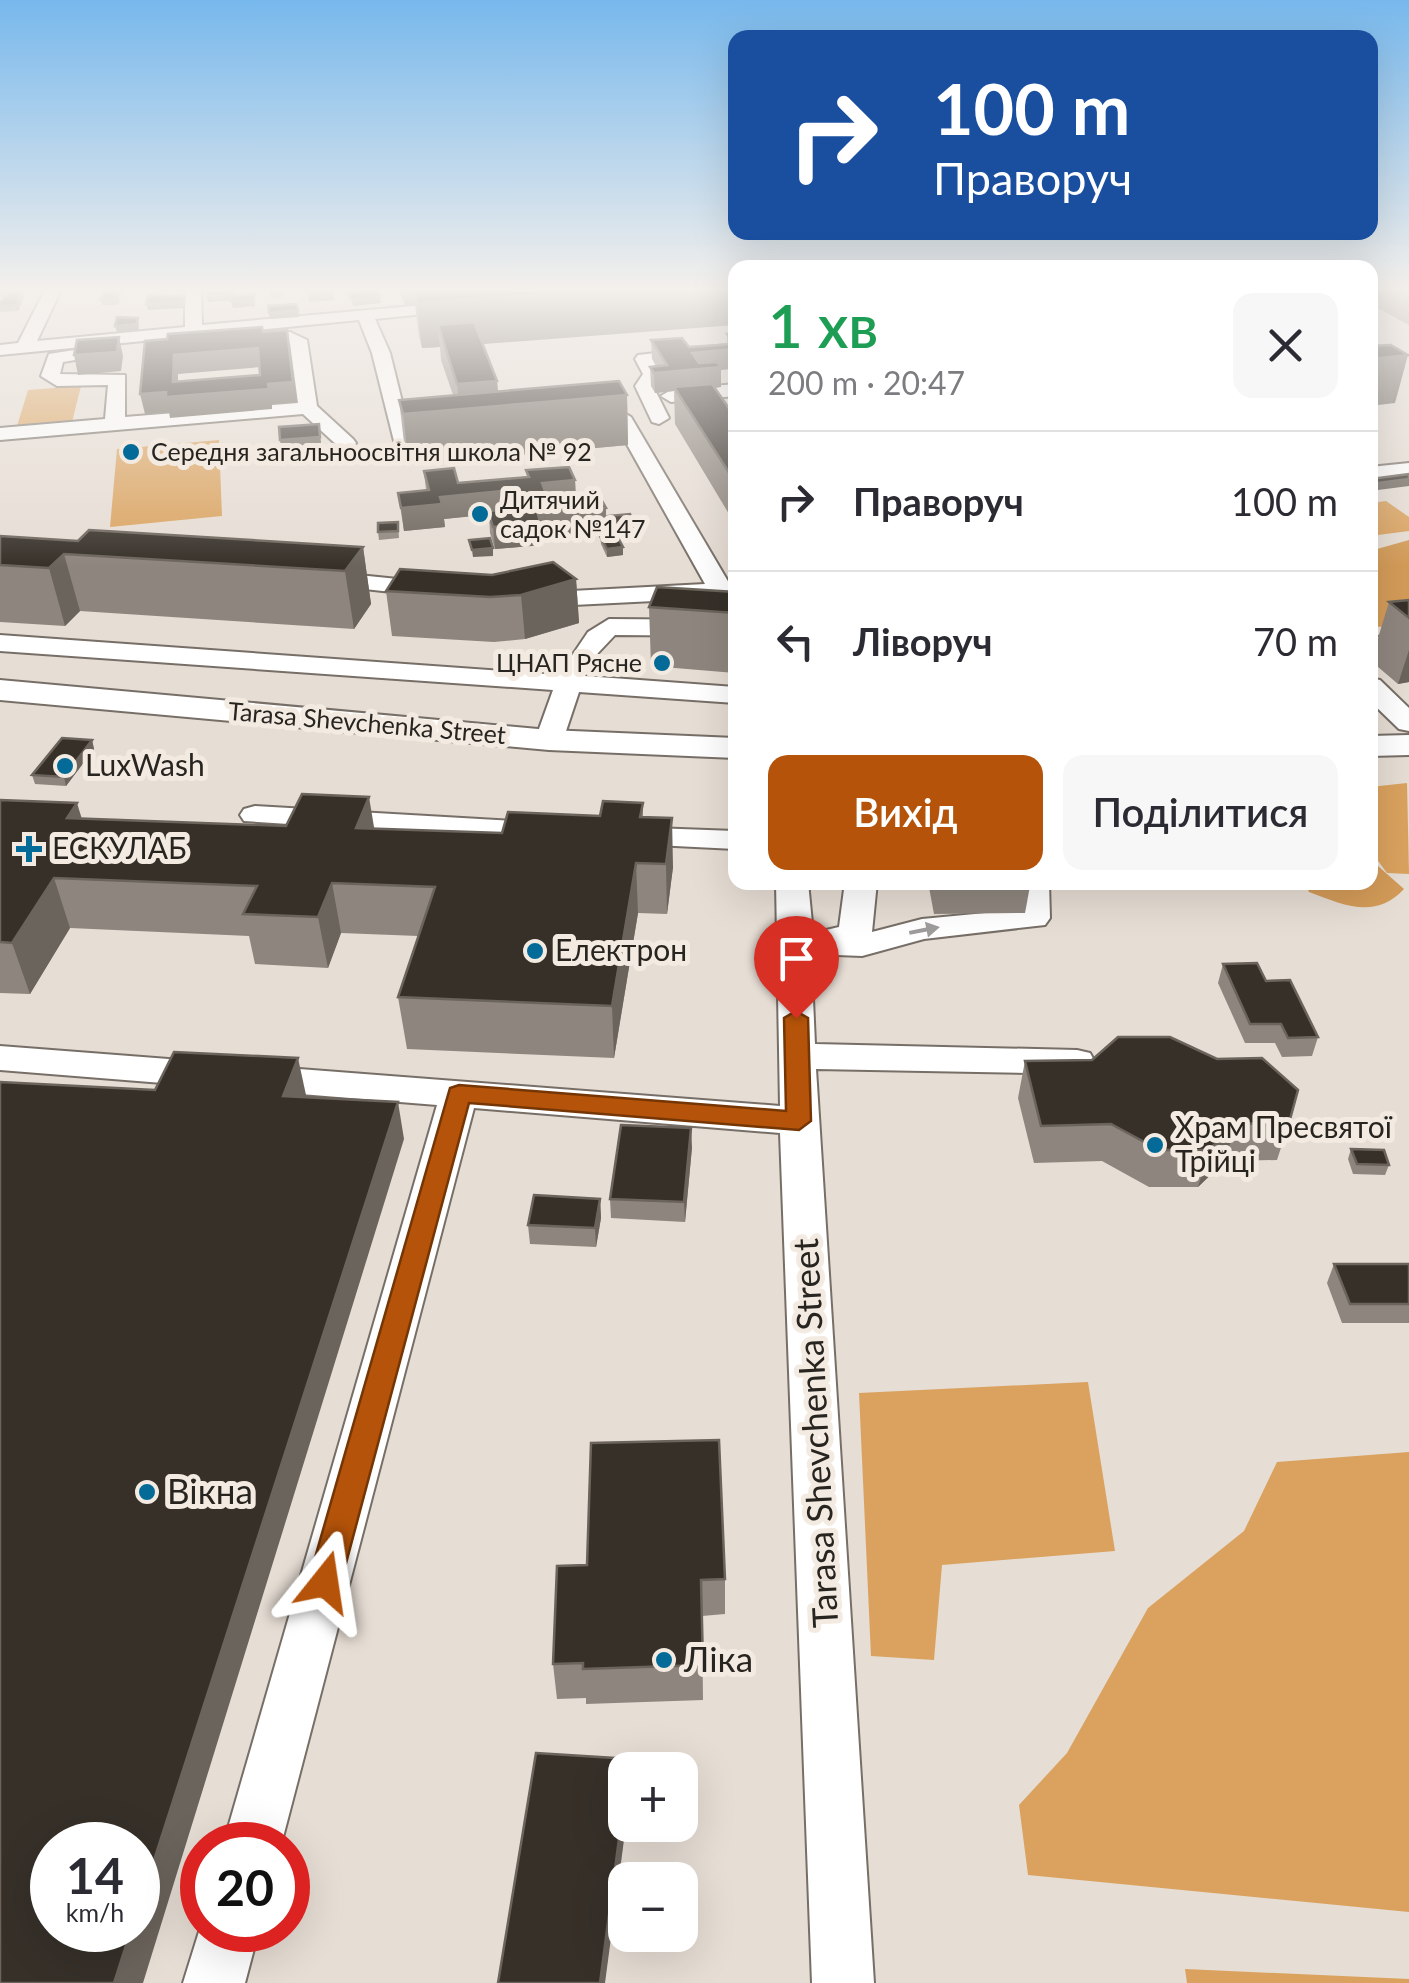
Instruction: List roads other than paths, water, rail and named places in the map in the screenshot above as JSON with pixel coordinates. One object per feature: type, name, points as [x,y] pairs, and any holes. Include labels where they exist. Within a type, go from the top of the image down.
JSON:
[{"type":"main road","name":"Tarasa Shevchenka Street","points":[[0,690],[549,740],[728,748]]},
{"type":"main road","points":[[1378,746],[1409,745]]},
{"type":"street","points":[[115,424],[118,383]]},
{"type":"street","points":[[304,383],[308,408],[346,442]]},
{"type":"street","points":[[388,383],[400,437],[474,430]]},
{"type":"street","points":[[566,422],[668,418],[650,398],[644,386],[646,383]]},
{"type":"street","points":[[650,398],[728,391]]},
{"type":"street","points":[[0,434],[308,408]]},
{"type":"street","points":[[505,597],[575,600],[728,590],[621,417]]},
{"type":"street","points":[[1378,473],[1407,471]]},
{"type":"street","points":[[297,576],[453,592]]},
{"type":"street","points":[[575,600],[609,627]]},
{"type":"street","points":[[549,740],[576,665],[593,638],[609,627],[728,628]]},
{"type":"street","points":[[1378,645],[1409,641]]},
{"type":"street","points":[[0,643],[728,695]]},
{"type":"street","points":[[255,815],[728,840]]},
{"type":"street","name":"Tarasa Shevchenka Street","points":[[792,890],[799,1121],[843,1983]]},
{"type":"street","points":[[794,936],[824,940],[856,935],[860,890]]},
{"type":"street","points":[[794,936],[862,946],[922,928],[1033,918],[1033,890]]},
{"type":"street","points":[[797,1056],[1112,1063]]},
{"type":"street","points":[[0,1058],[799,1121]]},
{"type":"street","points":[[258,1822],[459,1094]]},
{"type":"street","points":[[214,1983],[223,1952]]},
{"type":"place","name":"Середня загальноосвітня школа № 92","points":[[131,452]]},
{"type":"place","name":"Дитячий садок №147","points":[[480,514]]},
{"type":"place","name":"ЦНАП Рясне","points":[[662,663]]},
{"type":"place","name":"LuxWash","points":[[65,766]]},
{"type":"place","name":"ЕСКУЛАБ","points":[[29,849]]},
{"type":"place","name":"Електрон","points":[[535,951]]},
{"type":"place","name":"Храм Пресвятої Трійці","points":[[1155,1145]]},
{"type":"place","name":"Вікна","points":[[147,1492]]},
{"type":"place","name":"Ліка","points":[[664,1660]]}]
